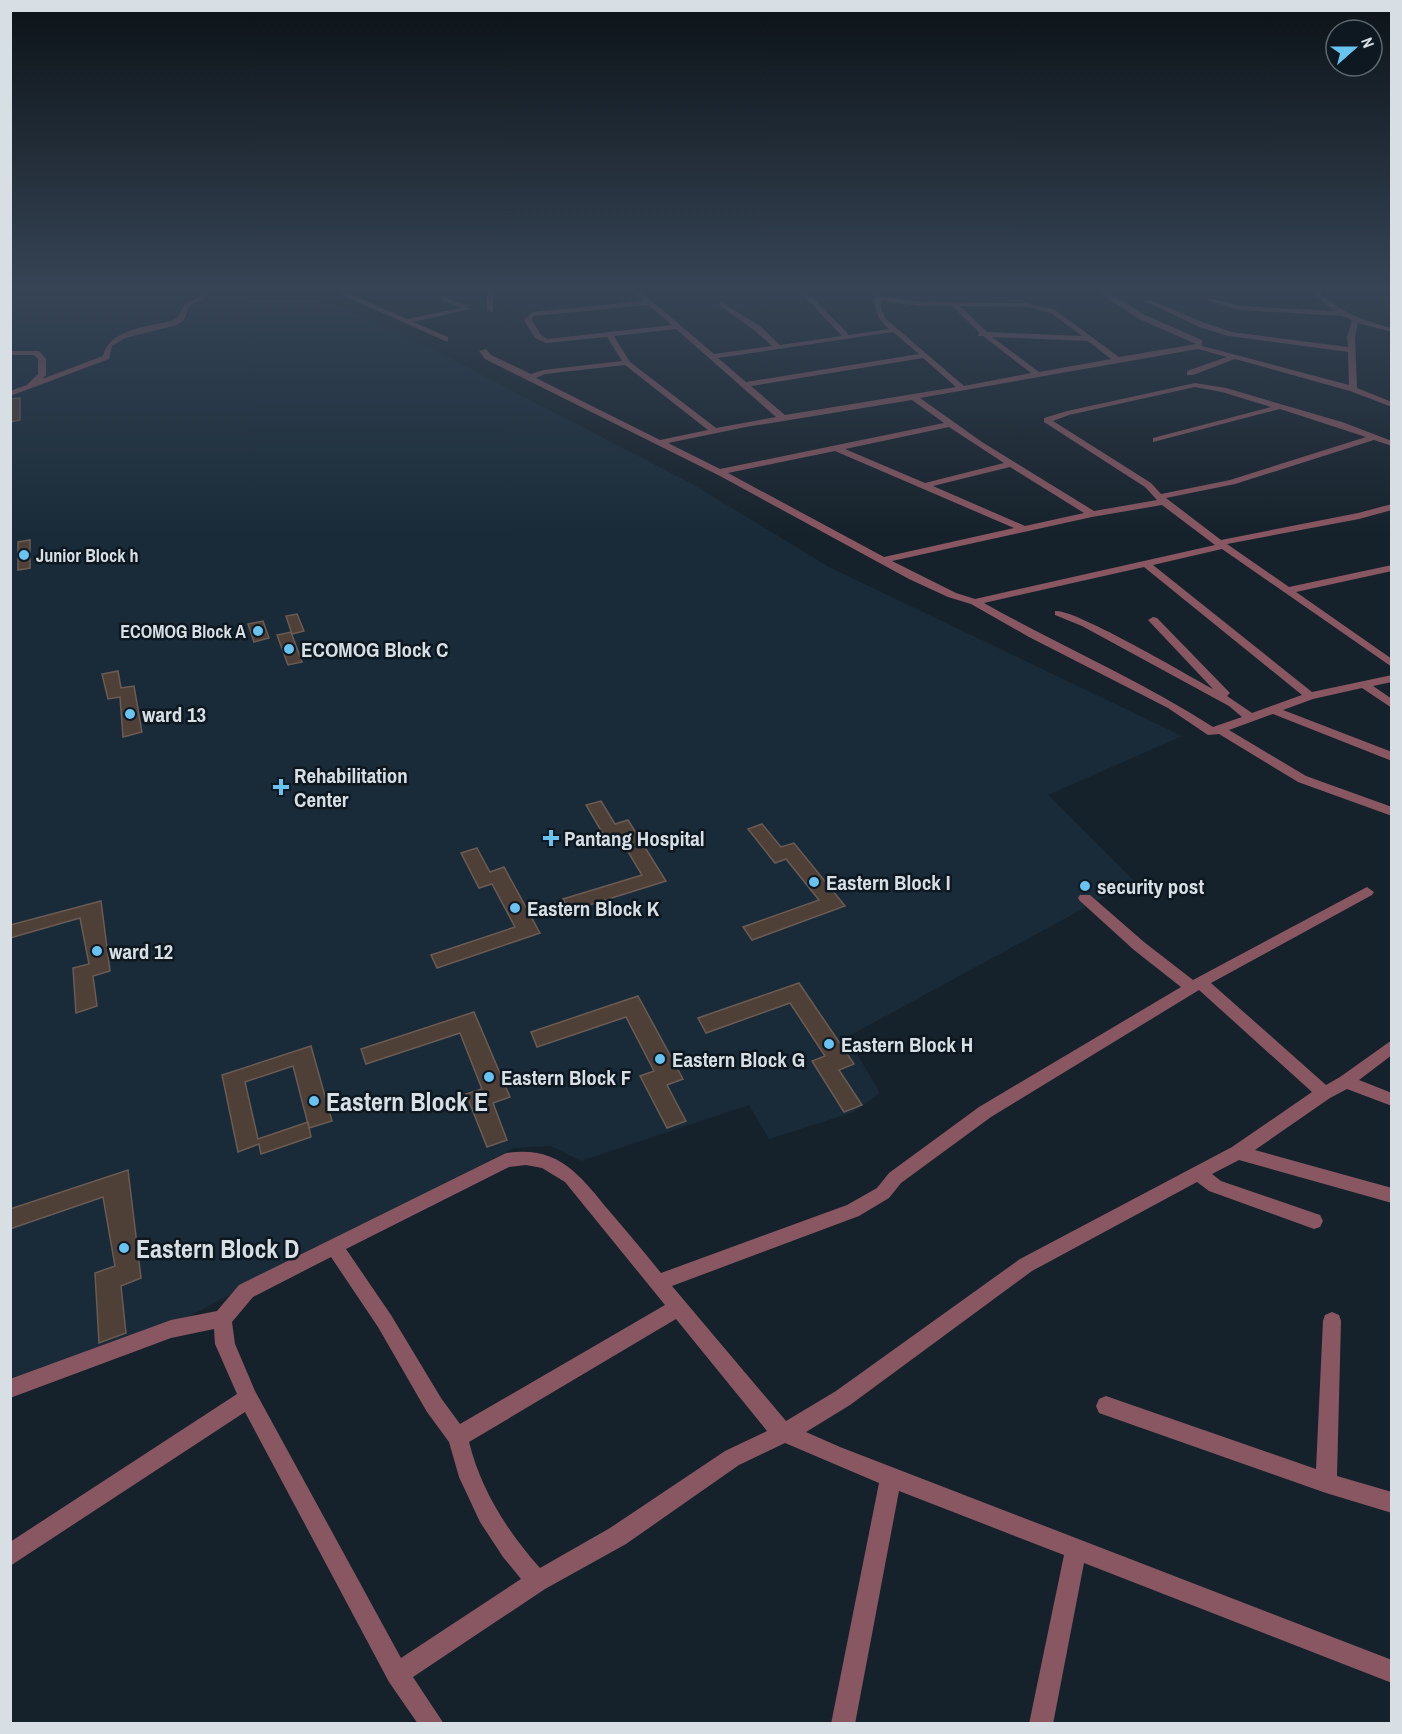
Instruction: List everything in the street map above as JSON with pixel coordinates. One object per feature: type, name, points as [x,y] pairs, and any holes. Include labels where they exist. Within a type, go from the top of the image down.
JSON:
[{"type":"street","points":[[30,387],[42,375],[42,372]]},
{"type":"street","points":[[10,394],[68,372]]},
{"type":"street","points":[[520,372],[718,472],[913,577],[952,595],[975,602],[1058,648],[1172,706],[1212,732],[1276,711],[1310,696],[1392,678]]},
{"type":"street","points":[[531,377],[545,372]]},
{"type":"street","points":[[639,372],[714,430]]},
{"type":"street","points":[[729,372],[783,418]]},
{"type":"street","points":[[744,385],[825,372]]},
{"type":"street","points":[[943,372],[962,387]]},
{"type":"street","points":[[657,443],[714,430],[1050,372]]},
{"type":"street","points":[[1288,372],[1390,402]]},
{"type":"street","points":[[1353,372],[1353,390]]},
{"type":"street","points":[[1392,444],[1339,424],[1223,390],[1195,385],[1047,418],[1148,485],[1162,499],[1221,545],[1392,664]]},
{"type":"street","points":[[913,397],[1011,464],[1092,514]]},
{"type":"street","points":[[1156,440],[1279,407]]},
{"type":"street","points":[[718,472],[951,424]]},
{"type":"street","points":[[885,560],[1232,482],[1373,438]]},
{"type":"street","points":[[836,448],[859,460],[1024,529]]},
{"type":"street","points":[[923,486],[1011,464]]},
{"type":"street","points":[[975,602],[1392,507]]},
{"type":"street","points":[[1145,563],[1310,696]]},
{"type":"street","points":[[1287,591],[1392,568]]},
{"type":"street","points":[[1059,613],[1086,624],[1233,704],[1252,718]]},
{"type":"street","points":[[1153,620],[1233,704]]},
{"type":"street","points":[[1364,684],[1392,705]]},
{"type":"street","points":[[1276,711],[1392,757]]},
{"type":"street","points":[[1220,729],[1302,779],[1392,812]]},
{"type":"street","points":[[657,1283],[853,1211],[883,1193],[895,1178],[985,1112],[1196,984],[1367,892]]},
{"type":"street","points":[[1085,898],[1139,946],[1196,984],[1324,1093]]},
{"type":"street","points":[[397,1674],[537,1581],[618,1536],[732,1458],[785,1433],[843,1398],[1026,1264],[1238,1152],[1324,1093],[1346,1082],[1392,1046]]},
{"type":"street","points":[[1346,1082],[1392,1100]]},
{"type":"street","points":[[1238,1152],[1392,1196]]},
{"type":"street","points":[[10,1389],[171,1329],[222,1319],[246,1291],[507,1160],[530,1156],[548,1162],[571,1177],[677,1308],[775,1425],[785,1433],[836,1456],[1392,1672]]},
{"type":"street","points":[[1197,1173],[1215,1186],[1314,1221]]},
{"type":"street","points":[[334,1246],[384,1320],[446,1423],[458,1437],[463,1463],[472,1485],[503,1538],[537,1581]]},
{"type":"street","points":[[458,1437],[677,1308]]},
{"type":"street","points":[[222,1319],[225,1344],[248,1398],[397,1674],[432,1724]]},
{"type":"street","points":[[1326,1483],[1332,1321]]},
{"type":"street","points":[[10,1555],[248,1398]]},
{"type":"street","points":[[1106,1406],[1326,1483],[1392,1503]]},
{"type":"street","points":[[843,1724],[891,1477]]},
{"type":"street","points":[[1041,1724],[1076,1550]]},
{"type":"shaded area","name":"Pantang Hospital","points":[[11,372],[476,372],[694,485],[829,567],[1182,736],[1048,795],[1134,881],[847,1037],[880,1093],[854,1112],[769,1139],[749,1105],[581,1161],[551,1146],[514,1148],[178,1322],[11,1384]]},
{"type":"building","points":[[20,398],[20,420],[10,422],[10,399]]},
{"type":"building","name":"Junior Block h","points":[[30,540],[30,568],[18,570],[18,542]]},
{"type":"building","name":"ECOMOG Block C","points":[[297,614],[304,631],[292,634],[286,616]]},
{"type":"building","name":"ECOMOG Block A","points":[[263,621],[269,638],[254,642],[248,624]]},
{"type":"building","name":"ECOMOG Block C","points":[[291,632],[302,662],[288,665],[277,635]]},
{"type":"building","name":"ward 13","points":[[118,671],[121,688],[134,686],[142,732],[123,737],[120,697],[108,699],[102,674]]},
{"type":"building","points":[[601,801],[615,824],[628,820],[666,881],[570,911],[563,899],[642,875],[618,835],[606,839],[586,805]]},
{"type":"building","name":"Eastern Block I","points":[[762,824],[781,847],[794,843],[845,906],[752,940],[743,927],[819,900],[786,859],[775,863],[748,829]]},
{"type":"building","name":"Eastern Block K","points":[[477,848],[490,872],[504,867],[540,933],[437,968],[431,955],[515,927],[492,884],[479,888],[461,853]]},
{"type":"building","name":"ward 12","points":[[101,901],[110,971],[93,976],[97,1006],[76,1013],[73,968],[89,964],[80,918],[10,938],[10,925]]},
{"type":"building","name":"Eastern Block H","points":[[799,983],[854,1064],[839,1070],[862,1105],[844,1112],[812,1061],[825,1056],[790,1003],[706,1033],[698,1018]]},
{"type":"building","name":"Eastern Block G","points":[[638,996],[683,1079],[667,1085],[686,1121],[667,1128],[640,1076],[654,1071],[626,1017],[537,1047],[531,1032]]},
{"type":"building","name":"Eastern Block F","points":[[474,1012],[510,1097],[493,1103],[507,1140],[487,1147],[466,1094],[482,1089],[460,1033],[366,1064],[361,1049]]},
{"type":"building","name":"Eastern Block E","points":[[311,1046],[332,1121],[309,1128],[311,1137],[261,1154],[259,1144],[238,1152],[222,1075]],"holes":[[[293,1066],[307,1122],[258,1139],[245,1082]]]},
{"type":"building","name":"Eastern Block D","points":[[128,1170],[141,1278],[121,1286],[126,1333],[99,1343],[95,1273],[115,1266],[103,1197],[10,1229],[10,1209]]},
{"type":"place","name":"Junior Block h","points":[[24,555]]},
{"type":"place","name":"ECOMOG Block A","points":[[258,631]]},
{"type":"place","name":"ECOMOG Block C","points":[[289,649]]},
{"type":"place","name":"ward 13","points":[[130,714]]},
{"type":"place","name":"Rehabilitation Center","points":[[281,787]]},
{"type":"place","name":"Pantang Hospital","points":[[551,838]]},
{"type":"place","name":"Eastern Block I","points":[[814,882]]},
{"type":"place","name":"security post","points":[[1085,886]]},
{"type":"place","name":"Eastern Block K","points":[[515,908]]},
{"type":"place","name":"ward 12","points":[[97,951]]},
{"type":"place","name":"Eastern Block H","points":[[829,1044]]},
{"type":"place","name":"Eastern Block G","points":[[660,1059]]},
{"type":"place","name":"Eastern Block F","points":[[489,1077]]},
{"type":"place","name":"Eastern Block E","points":[[314,1101]]},
{"type":"place","name":"Eastern Block D","points":[[124,1248]]}]
